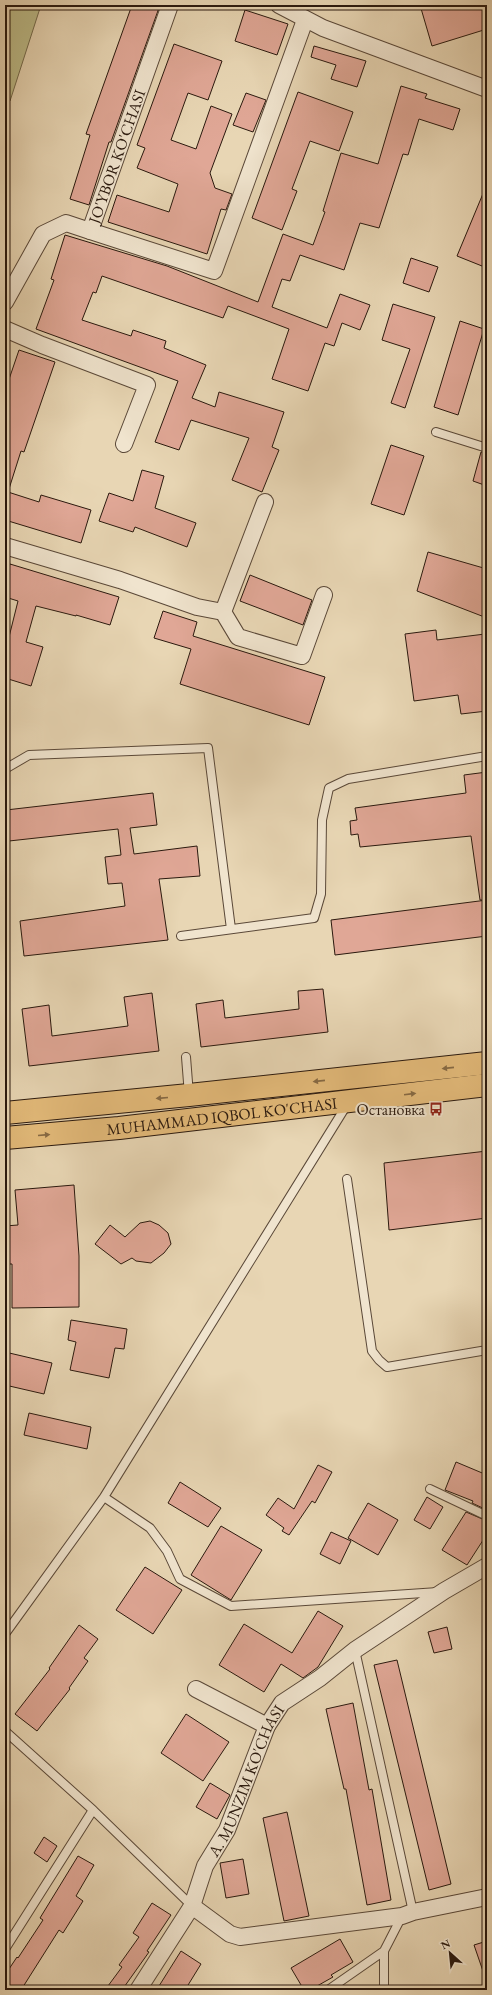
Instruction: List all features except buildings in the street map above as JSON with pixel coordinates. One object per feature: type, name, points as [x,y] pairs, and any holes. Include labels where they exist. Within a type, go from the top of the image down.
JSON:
[{"type":"main road","name":"MUHAMMAD IQBOL KO'CHASI","points":[[5,1113],[487,1063]]},
{"type":"main road","name":"MUHAMMAD IQBOL KO'CHASI","points":[[5,1138],[119,1128],[487,1085]]},
{"type":"street","name":"JO'YBOR KO'CHASI","points":[[5,302],[43,234],[66,223],[90,231],[170,5]]},
{"type":"street","points":[[279,5],[305,20],[324,28],[487,89]]},
{"type":"street","points":[[90,231],[214,271],[305,20]]},
{"type":"street","points":[[5,329],[147,386],[124,444]]},
{"type":"street","points":[[223,612],[265,502]]},
{"type":"street","points":[[5,546],[120,580],[197,607],[223,612],[238,637],[302,656],[324,595]]},
{"type":"street","name":"A. MUNZIM KO'CHASI","points":[[138,1990],[192,1906],[205,1866],[227,1830],[267,1726],[282,1703],[320,1678],[355,1650],[444,1591],[487,1566]]},
{"type":"street","points":[[196,1689],[267,1726]]},
{"type":"street","points":[[192,1906],[230,1934],[240,1938],[408,1914],[487,1897]]},
{"type":"lane","points":[[436,432],[487,448]]},
{"type":"lane","points":[[5,769],[29,755],[208,748],[231,929]]},
{"type":"lane","points":[[181,936],[314,918],[321,894],[322,820],[329,788],[348,779],[487,756]]},
{"type":"lane","points":[[186,1057],[189,1095]]},
{"type":"lane","points":[[5,1634],[104,1497],[350,1101]]},
{"type":"lane","points":[[347,1179],[372,1351],[379,1360],[388,1367],[487,1350]]},
{"type":"lane","points":[[430,1489],[487,1516]]},
{"type":"lane","points":[[104,1497],[150,1528],[167,1551],[180,1579],[231,1606],[444,1591]]},
{"type":"lane","points":[[328,1990],[384,1951],[408,1914],[355,1650]]},
{"type":"lane","points":[[5,1731],[93,1810],[192,1906]]},
{"type":"lane","points":[[5,1949],[93,1810]]},
{"type":"lane","points":[[384,1951],[384,1990]]},
{"type":"shaded area","points":[[5,5],[41,5],[10,101],[5,99]]},
{"type":"place","name":"Остановка","points":[[436,1109]]}]
